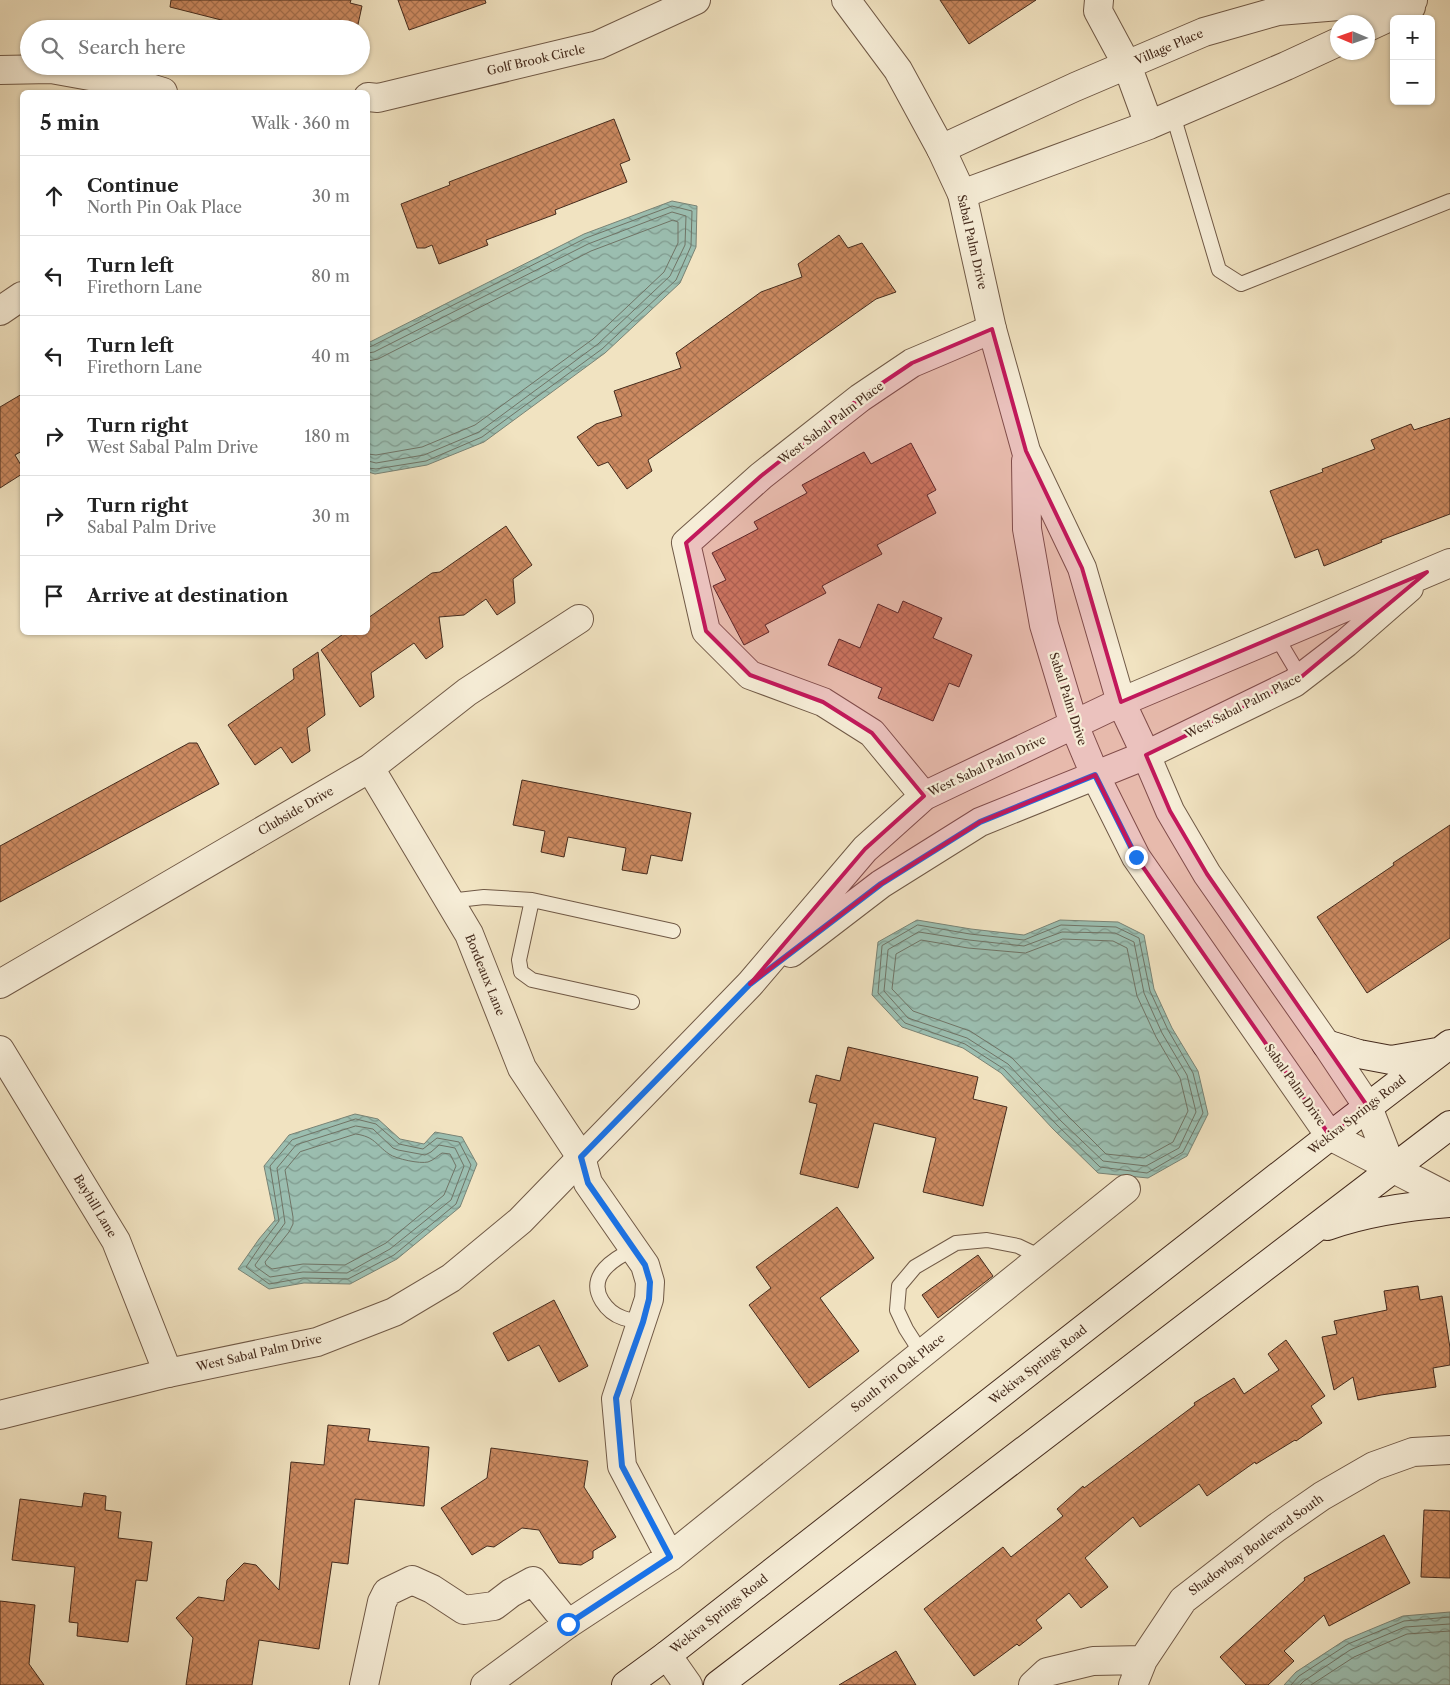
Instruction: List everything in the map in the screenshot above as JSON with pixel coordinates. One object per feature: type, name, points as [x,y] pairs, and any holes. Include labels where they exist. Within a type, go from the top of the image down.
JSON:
[{"type":"street","name":"Golf Brook Circle","points":[[370,97],[378,98],[598,45],[696,0]]},
{"type":"street","name":"Sabal Palm Drive","points":[[846,0],[898,70],[941,149],[962,194],[992,329],[1026,451],[1082,568],[1121,702],[1170,811],[1207,874],[1368,1107],[1392,1169]]},
{"type":"street","points":[[1099,0],[1098,12],[1127,65],[1161,120]]},
{"type":"street","name":"Village Place","points":[[941,149],[1204,32],[1278,11],[1413,0]]},
{"type":"street","points":[[1375,24],[1425,0]]},
{"type":"street","points":[[962,194],[1161,120],[1330,46]]},
{"type":"street","points":[[0,70],[20,70]]},
{"type":"street","points":[[84,75],[140,85],[156,90]]},
{"type":"street","points":[[0,311],[20,297]]},
{"type":"street","name":"West Sabal Palm Place","points":[[924,796],[872,733],[823,702],[750,674],[706,631],[686,543],[761,476],[860,398],[912,363],[992,329]]},
{"type":"street","name":"Sabal Palm Drive","points":[[1026,451],[1027,529],[1044,624],[1074,725],[1095,775],[1136,857],[1330,1136],[1392,1169]]},
{"type":"street","name":"West Sabal Palm Place","points":[[1121,702],[1438,567]]},
{"type":"street","name":"West Sabal Palm Place","points":[[1146,755],[1294,683],[1438,567]]},
{"type":"street","name":"Clubside Drive","points":[[0,984],[370,768],[467,692],[579,619]]},
{"type":"street","name":"West Sabal Palm Drive","points":[[0,1415],[168,1373],[317,1342],[394,1312],[451,1278],[520,1221],[750,984],[864,849],[924,796],[1121,702]]},
{"type":"street","name":"West Sabal Palm Drive","points":[[750,984],[881,884],[980,822],[1146,755]]},
{"type":"street","name":"Bordeaux Lane","points":[[370,768],[469,934],[522,1068],[581,1157],[588,1183],[634,1249]]},
{"type":"street","points":[[1326,1044],[1359,1054],[1391,1060],[1445,1048]]},
{"type":"street","name":"Wekiva Springs Road","points":[[626,1685],[1445,1048]]},
{"type":"street","name":"Bayhill Lane","points":[[0,1050],[116,1241],[168,1373]]},
{"type":"street","points":[[718,1685],[1450,1125]]},
{"type":"street","points":[[1392,1169],[1450,1198]]},
{"type":"street","name":"South Pin Oak Place","points":[[485,1685],[568,1624],[670,1557],[1126,1188]]},
{"type":"street","points":[[1309,1232],[1354,1216],[1410,1206],[1450,1203]]},
{"type":"street","points":[[634,1249],[645,1265],[650,1282],[649,1299],[643,1322],[616,1398],[622,1466],[670,1557]]},
{"type":"street","name":"Shadowbay Boulevard South","points":[[1133,1685],[1143,1660],[1183,1600],[1276,1528],[1322,1496],[1374,1466],[1413,1452],[1450,1450]]},
{"type":"street","points":[[364,1685],[382,1602],[386,1592],[412,1580],[432,1589],[464,1610],[494,1606],[533,1581],[568,1624]]},
{"type":"street","points":[[666,1655],[688,1685]]},
{"type":"street","points":[[1033,1685],[1047,1672],[1093,1661],[1143,1660]]},
{"type":"lane","points":[[1161,120],[1219,270],[1241,284],[1450,201]]},
{"type":"lane","points":[[1276,636],[1301,678]]},
{"type":"lane","points":[[449,901],[484,897],[532,900],[673,931]]},
{"type":"lane","points":[[532,900],[519,960],[521,972],[532,980],[632,1002]]},
{"type":"lane","points":[[922,1354],[906,1329],[897,1310],[899,1286],[915,1268],[956,1243],[987,1240],[1018,1246],[1041,1257]]},
{"type":"lane","points":[[634,1249],[617,1257],[606,1266],[598,1279],[599,1296],[608,1310],[622,1318],[643,1322]]},
{"type":"highlighted area","points":[[992,329],[1026,451],[1082,568],[1121,702],[1427,572],[1294,683],[1146,755],[1170,811],[1207,874],[1368,1107],[1330,1136],[1136,857],[1095,775],[980,822],[881,884],[750,984],[865,849],[924,796],[872,733],[823,702],[750,675],[706,631],[686,543],[761,476],[860,398],[912,363]]},
{"type":"water","points":[[672,201],[697,206],[696,247],[680,283],[605,353],[484,442],[427,465],[375,474],[370,473],[370,342],[584,234]]},
{"type":"water","points":[[917,920],[1024,935],[1060,920],[1118,922],[1144,935],[1154,989],[1172,1028],[1198,1071],[1208,1114],[1187,1156],[1148,1178],[1098,1173],[1053,1129],[1001,1073],[963,1048],[902,1027],[872,995],[878,942]]},
{"type":"water","points":[[355,1114],[378,1119],[400,1139],[424,1144],[435,1132],[462,1137],[477,1164],[460,1207],[397,1259],[350,1284],[304,1283],[269,1289],[238,1269],[275,1220],[264,1166],[289,1135]]},
{"type":"water","points":[[1450,1612],[1450,1685],[1284,1685],[1296,1672],[1345,1640],[1403,1616]]},
{"type":"building","points":[[171,0],[351,0],[350,3],[362,6],[359,20],[221,20],[170,7]]},
{"type":"building","points":[[398,0],[485,0],[486,3],[409,30]]},
{"type":"building","points":[[940,0],[1036,0],[969,44]]},
{"type":"building","points":[[614,119],[630,160],[620,164],[627,182],[555,210],[556,214],[486,240],[488,245],[439,264],[432,245],[425,248],[417,248],[401,204],[450,185],[449,182]]},
{"type":"building","points":[[839,235],[848,248],[862,243],[896,292],[876,299],[648,460],[652,471],[627,489],[608,462],[598,466],[577,437],[596,424],[622,416],[614,391],[681,368],[676,353],[761,292],[802,277],[798,264]]},
{"type":"building","points":[[20,395],[20,452],[15,455],[20,464],[20,475],[0,488],[0,407]]},
{"type":"building","points":[[1450,418],[1450,514],[1381,540],[1382,542],[1324,566],[1318,549],[1295,558],[1270,491],[1323,472],[1322,469],[1375,449],[1371,440],[1411,424],[1414,430]]},
{"type":"building","points":[[911,443],[936,490],[927,495],[936,513],[877,545],[882,554],[822,586],[826,593],[765,625],[769,632],[744,645],[713,586],[726,580],[712,553],[758,529],[754,522],[807,493],[802,485],[864,452],[871,464]]},
{"type":"building","points":[[506,526],[532,565],[513,579],[515,603],[497,615],[486,599],[464,615],[439,617],[443,647],[426,659],[414,643],[371,673],[374,697],[360,707],[321,650],[342,635],[370,635],[370,617],[432,573],[440,572]]},
{"type":"building","points":[[903,601],[942,618],[933,638],[972,655],[959,687],[949,683],[933,721],[878,698],[882,688],[828,665],[839,639],[860,648],[878,604],[898,613]]},
{"type":"building","points":[[318,652],[325,715],[307,728],[310,751],[292,763],[281,747],[255,765],[228,725],[294,679],[293,669]]},
{"type":"building","points":[[189,743],[197,743],[219,784],[0,902],[0,846]]},
{"type":"building","points":[[522,780],[691,813],[682,861],[651,855],[647,874],[622,870],[626,848],[568,837],[564,857],[541,852],[545,831],[513,825]]},
{"type":"building","points":[[1450,825],[1450,938],[1367,993],[1317,917]]},
{"type":"building","points":[[848,1047],[978,1077],[973,1099],[1007,1107],[983,1206],[923,1192],[936,1138],[874,1123],[858,1188],[800,1174],[817,1104],[809,1102],[816,1075],[840,1081]]},
{"type":"building","points":[[837,1207],[874,1258],[820,1298],[859,1351],[809,1388],[749,1305],[771,1288],[756,1267]]},
{"type":"building","points":[[978,1255],[993,1276],[938,1318],[922,1295]]},
{"type":"building","points":[[1418,1286],[1420,1300],[1442,1296],[1450,1348],[1450,1365],[1433,1368],[1436,1387],[1358,1400],[1353,1377],[1334,1390],[1322,1337],[1337,1334],[1334,1321],[1387,1310],[1384,1291]]},
{"type":"building","points":[[554,1300],[588,1366],[559,1382],[539,1345],[508,1361],[493,1333]]},
{"type":"building","points":[[1286,1340],[1325,1396],[1311,1406],[1322,1423],[1296,1441],[1256,1464],[1255,1462],[1207,1496],[1199,1484],[1140,1527],[1133,1517],[1085,1558],[1108,1587],[1081,1608],[1069,1593],[1036,1620],[1042,1628],[974,1676],[924,1609],[1003,1547],[1011,1557],[1063,1516],[1057,1509],[1083,1486],[1084,1488],[1195,1405],[1194,1403],[1234,1378],[1244,1394],[1279,1370],[1268,1354]]},
{"type":"building","points":[[328,1425],[370,1429],[368,1441],[429,1447],[424,1506],[355,1499],[348,1564],[332,1562],[319,1649],[259,1640],[252,1685],[186,1685],[193,1638],[176,1618],[198,1597],[224,1601],[227,1580],[244,1563],[256,1565],[279,1590],[291,1462],[324,1465]]},
{"type":"building","points":[[491,1448],[588,1461],[584,1487],[616,1537],[593,1551],[593,1558],[581,1565],[559,1563],[539,1530],[522,1528],[494,1547],[487,1546],[472,1555],[441,1508],[487,1478]]},
{"type":"building","points":[[84,1493],[106,1496],[105,1510],[121,1512],[118,1538],[152,1542],[147,1581],[136,1580],[128,1642],[77,1636],[78,1623],[69,1622],[75,1567],[12,1560],[20,1499],[82,1507]]},
{"type":"building","points":[[1424,1510],[1450,1511],[1450,1578],[1421,1577]]},
{"type":"building","points":[[1384,1535],[1410,1583],[1329,1626],[1324,1615],[1284,1651],[1294,1661],[1268,1685],[1246,1685],[1220,1657],[1305,1580],[1304,1578]]},
{"type":"building","points":[[0,1601],[35,1605],[29,1664],[44,1685],[0,1685]]},
{"type":"building","points":[[896,1651],[916,1685],[839,1685]]},
{"type":"route","points":[[568,1624],[670,1557],[622,1466],[616,1398],[643,1322],[649,1299],[650,1282],[645,1265],[588,1183],[581,1157],[750,984],[881,884],[980,822],[1095,775],[1136,857]]}]
